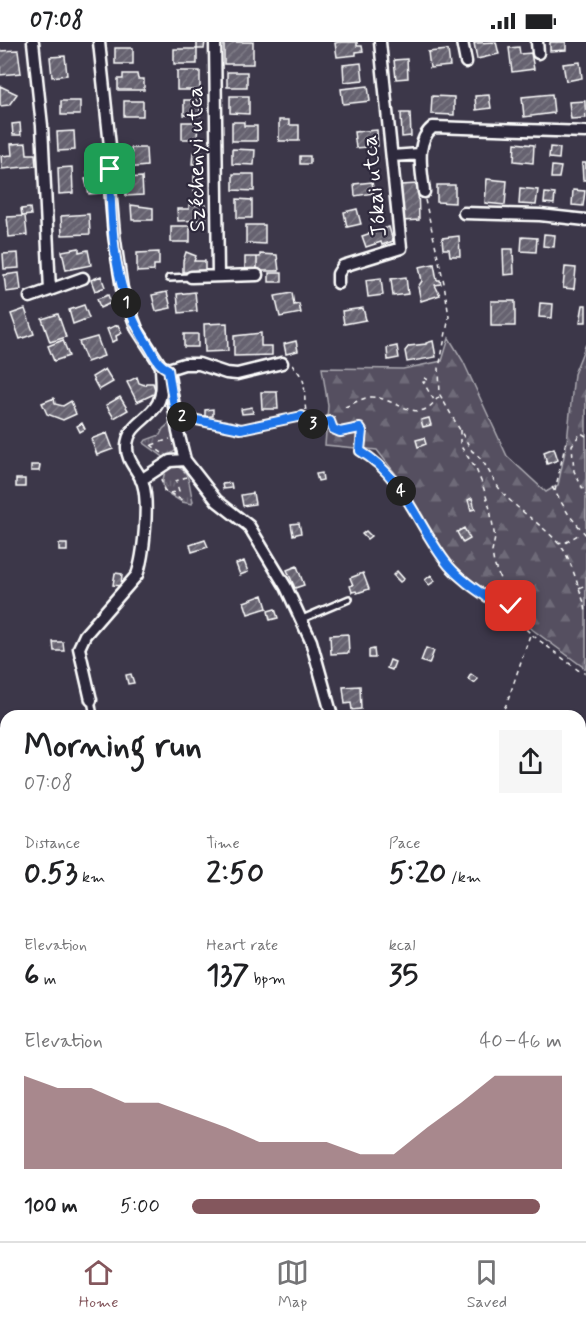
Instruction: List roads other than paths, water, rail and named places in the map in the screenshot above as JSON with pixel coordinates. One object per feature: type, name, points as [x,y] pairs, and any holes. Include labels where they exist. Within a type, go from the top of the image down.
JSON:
[{"type":"street","points":[[33,42],[42,126],[50,290]]},
{"type":"street","points":[[99,42],[110,146],[113,225],[122,289],[137,330],[165,368],[185,460],[217,501],[252,530],[302,619],[318,664],[330,710]]},
{"type":"street","name":"Széchenyi utca","points":[[215,42],[218,276]]},
{"type":"street","name":"Jókai utca","points":[[338,283],[338,274],[343,267],[400,248],[380,42]]},
{"type":"street","points":[[462,42],[466,62]]},
{"type":"street","points":[[424,192],[420,154],[424,139],[433,127],[586,132]]},
{"type":"street","points":[[392,156],[420,154]]},
{"type":"street","points":[[464,213],[540,215],[586,220]]},
{"type":"street","points":[[191,277],[257,275]]},
{"type":"street","points":[[30,297],[83,278]]},
{"type":"street","points":[[165,368],[199,364],[226,373],[237,374],[282,363]]},
{"type":"street","points":[[91,700],[79,648],[85,634],[137,575],[141,563],[144,536],[144,493],[141,480],[126,450],[134,426],[158,403],[165,368]]},
{"type":"street","points":[[141,480],[170,461],[185,460]]},
{"type":"lane","points":[[169,278],[191,277]]},
{"type":"lane","points":[[302,619],[349,599]]},
{"type":"lane","points":[[91,700],[93,710]]}]
